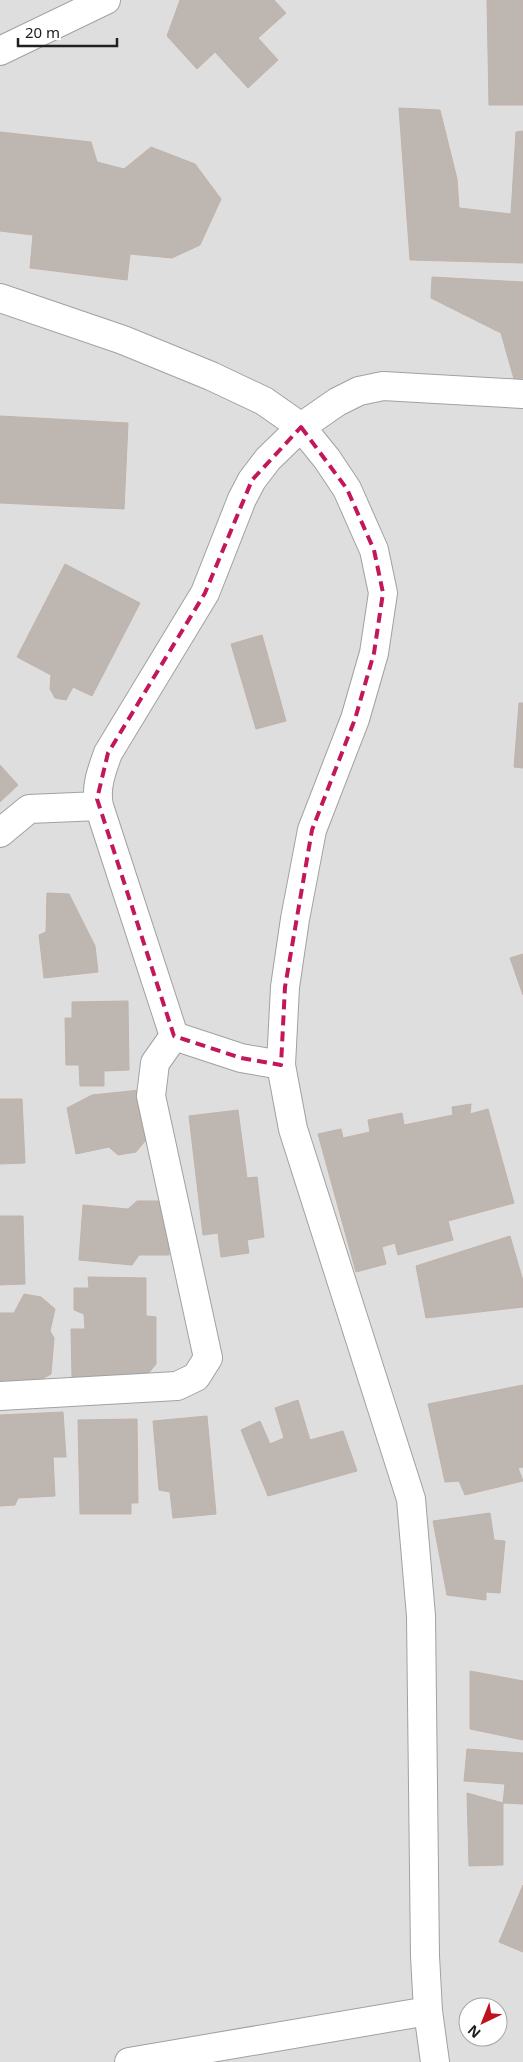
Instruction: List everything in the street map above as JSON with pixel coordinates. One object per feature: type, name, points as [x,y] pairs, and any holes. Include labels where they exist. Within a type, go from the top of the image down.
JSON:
[{"type":"street","points":[[0,51],[106,0]]},
{"type":"street","points":[[0,298],[123,340],[211,376],[264,401],[301,427],[327,459],[347,489],[374,550],[383,593],[374,653],[355,719],[312,830],[286,978],[281,1066],[294,1129],[411,1499],[422,1616],[424,1870],[428,2011],[435,2062]]},
{"type":"street","points":[[174,1036],[99,806],[97,799],[99,780],[108,753],[205,593],[242,499],[252,480],[268,459],[301,427],[337,402],[360,392],[383,386],[523,394]]},
{"type":"street","points":[[0,833],[29,809],[99,806]]},
{"type":"street","points":[[174,1036],[241,1058],[281,1066]]},
{"type":"street","points":[[0,1396],[177,1386],[196,1377],[208,1358],[151,1096],[155,1063],[174,1036]]},
{"type":"street","points":[[129,2062],[428,2011]]},
{"type":"highlighted area","points":[[301,427],[347,489],[374,550],[383,593],[374,653],[355,719],[312,830],[285,987],[281,1065],[241,1058],[174,1036],[97,799],[108,753],[205,593],[252,480]]},
{"type":"shaded area","points":[[0,0],[523,0],[523,2062],[0,2062]]},
{"type":"building","points":[[180,0],[274,0],[286,13],[258,38],[278,60],[248,88],[215,52],[197,69],[167,36]]},
{"type":"building","points":[[487,0],[523,0],[523,105],[489,105]]},
{"type":"building","points":[[399,108],[440,110],[457,179],[459,208],[511,214],[516,132],[523,131],[523,263],[410,260]]},
{"type":"building","points":[[0,132],[91,142],[97,162],[124,169],[151,147],[195,164],[221,199],[200,245],[172,258],[130,254],[127,280],[30,268],[33,235],[0,231]]},
{"type":"building","points":[[432,277],[523,282],[523,378],[514,379],[501,333],[431,298]]},
{"type":"building","points":[[0,416],[128,423],[124,509],[0,503]]},
{"type":"building","points":[[65,564],[140,603],[92,696],[73,687],[66,700],[55,698],[50,689],[51,675],[17,657]]},
{"type":"building","points":[[262,635],[286,721],[256,729],[231,644]]},
{"type":"building","points":[[519,703],[523,703],[523,768],[514,767]]},
{"type":"building","points":[[0,765],[18,785],[0,802]]},
{"type":"building","points":[[47,893],[69,894],[95,946],[98,972],[44,978],[39,935],[46,932]]},
{"type":"building","points":[[523,954],[523,995],[510,958]]},
{"type":"building","points":[[128,1001],[129,1070],[104,1071],[104,1086],[80,1086],[79,1065],[66,1065],[65,1018],[72,1018],[72,1002]]},
{"type":"building","points":[[140,1090],[150,1135],[136,1152],[118,1155],[109,1147],[76,1154],[67,1108],[92,1095]]},
{"type":"building","points":[[0,1099],[22,1099],[25,1163],[0,1164]]},
{"type":"building","points":[[471,1104],[470,1114],[488,1109],[514,1203],[448,1221],[453,1240],[398,1255],[395,1243],[382,1247],[386,1264],[356,1272],[318,1134],[341,1129],[343,1138],[370,1132],[368,1120],[402,1113],[404,1125],[453,1115],[452,1107]]},
{"type":"building","points":[[238,1110],[247,1178],[257,1177],[264,1237],[247,1240],[249,1253],[221,1257],[218,1233],[203,1235],[189,1116]]},
{"type":"building","points":[[137,1201],[170,1201],[169,1255],[139,1255],[132,1265],[79,1260],[83,1205],[128,1209]]},
{"type":"building","points":[[0,1216],[23,1216],[25,1284],[0,1285]]},
{"type":"building","points":[[510,1236],[523,1281],[523,1307],[426,1318],[416,1266]]},
{"type":"building","points":[[88,1277],[146,1278],[146,1316],[156,1317],[156,1364],[147,1375],[72,1377],[71,1329],[85,1329],[84,1314],[74,1310],[74,1288],[89,1288]]},
{"type":"building","points":[[24,1294],[41,1297],[55,1309],[50,1331],[54,1338],[51,1374],[31,1385],[0,1384],[0,1313],[14,1313]]},
{"type":"building","points":[[523,1385],[523,1467],[518,1468],[523,1481],[465,1495],[459,1481],[445,1482],[428,1404]]},
{"type":"building","points":[[298,1400],[310,1440],[343,1431],[357,1471],[268,1496],[241,1430],[260,1421],[270,1444],[284,1438],[275,1408]]},
{"type":"building","points":[[63,1412],[66,1457],[53,1457],[55,1496],[18,1498],[15,1505],[0,1506],[0,1415]]},
{"type":"building","points":[[207,1416],[216,1514],[173,1518],[170,1492],[159,1490],[153,1421]]},
{"type":"building","points":[[137,1419],[138,1503],[131,1503],[131,1514],[80,1514],[78,1420]]},
{"type":"building","points":[[490,1513],[494,1540],[505,1541],[500,1593],[486,1592],[486,1600],[447,1595],[433,1521]]},
{"type":"building","points":[[470,1671],[523,1681],[523,1740],[470,1729]]},
{"type":"building","points":[[467,1749],[523,1753],[523,1804],[503,1803],[505,1784],[464,1781]]},
{"type":"building","points":[[467,1793],[503,1803],[503,1865],[469,1866]]},
{"type":"building","points":[[523,1885],[523,1952],[499,1942]]}]
